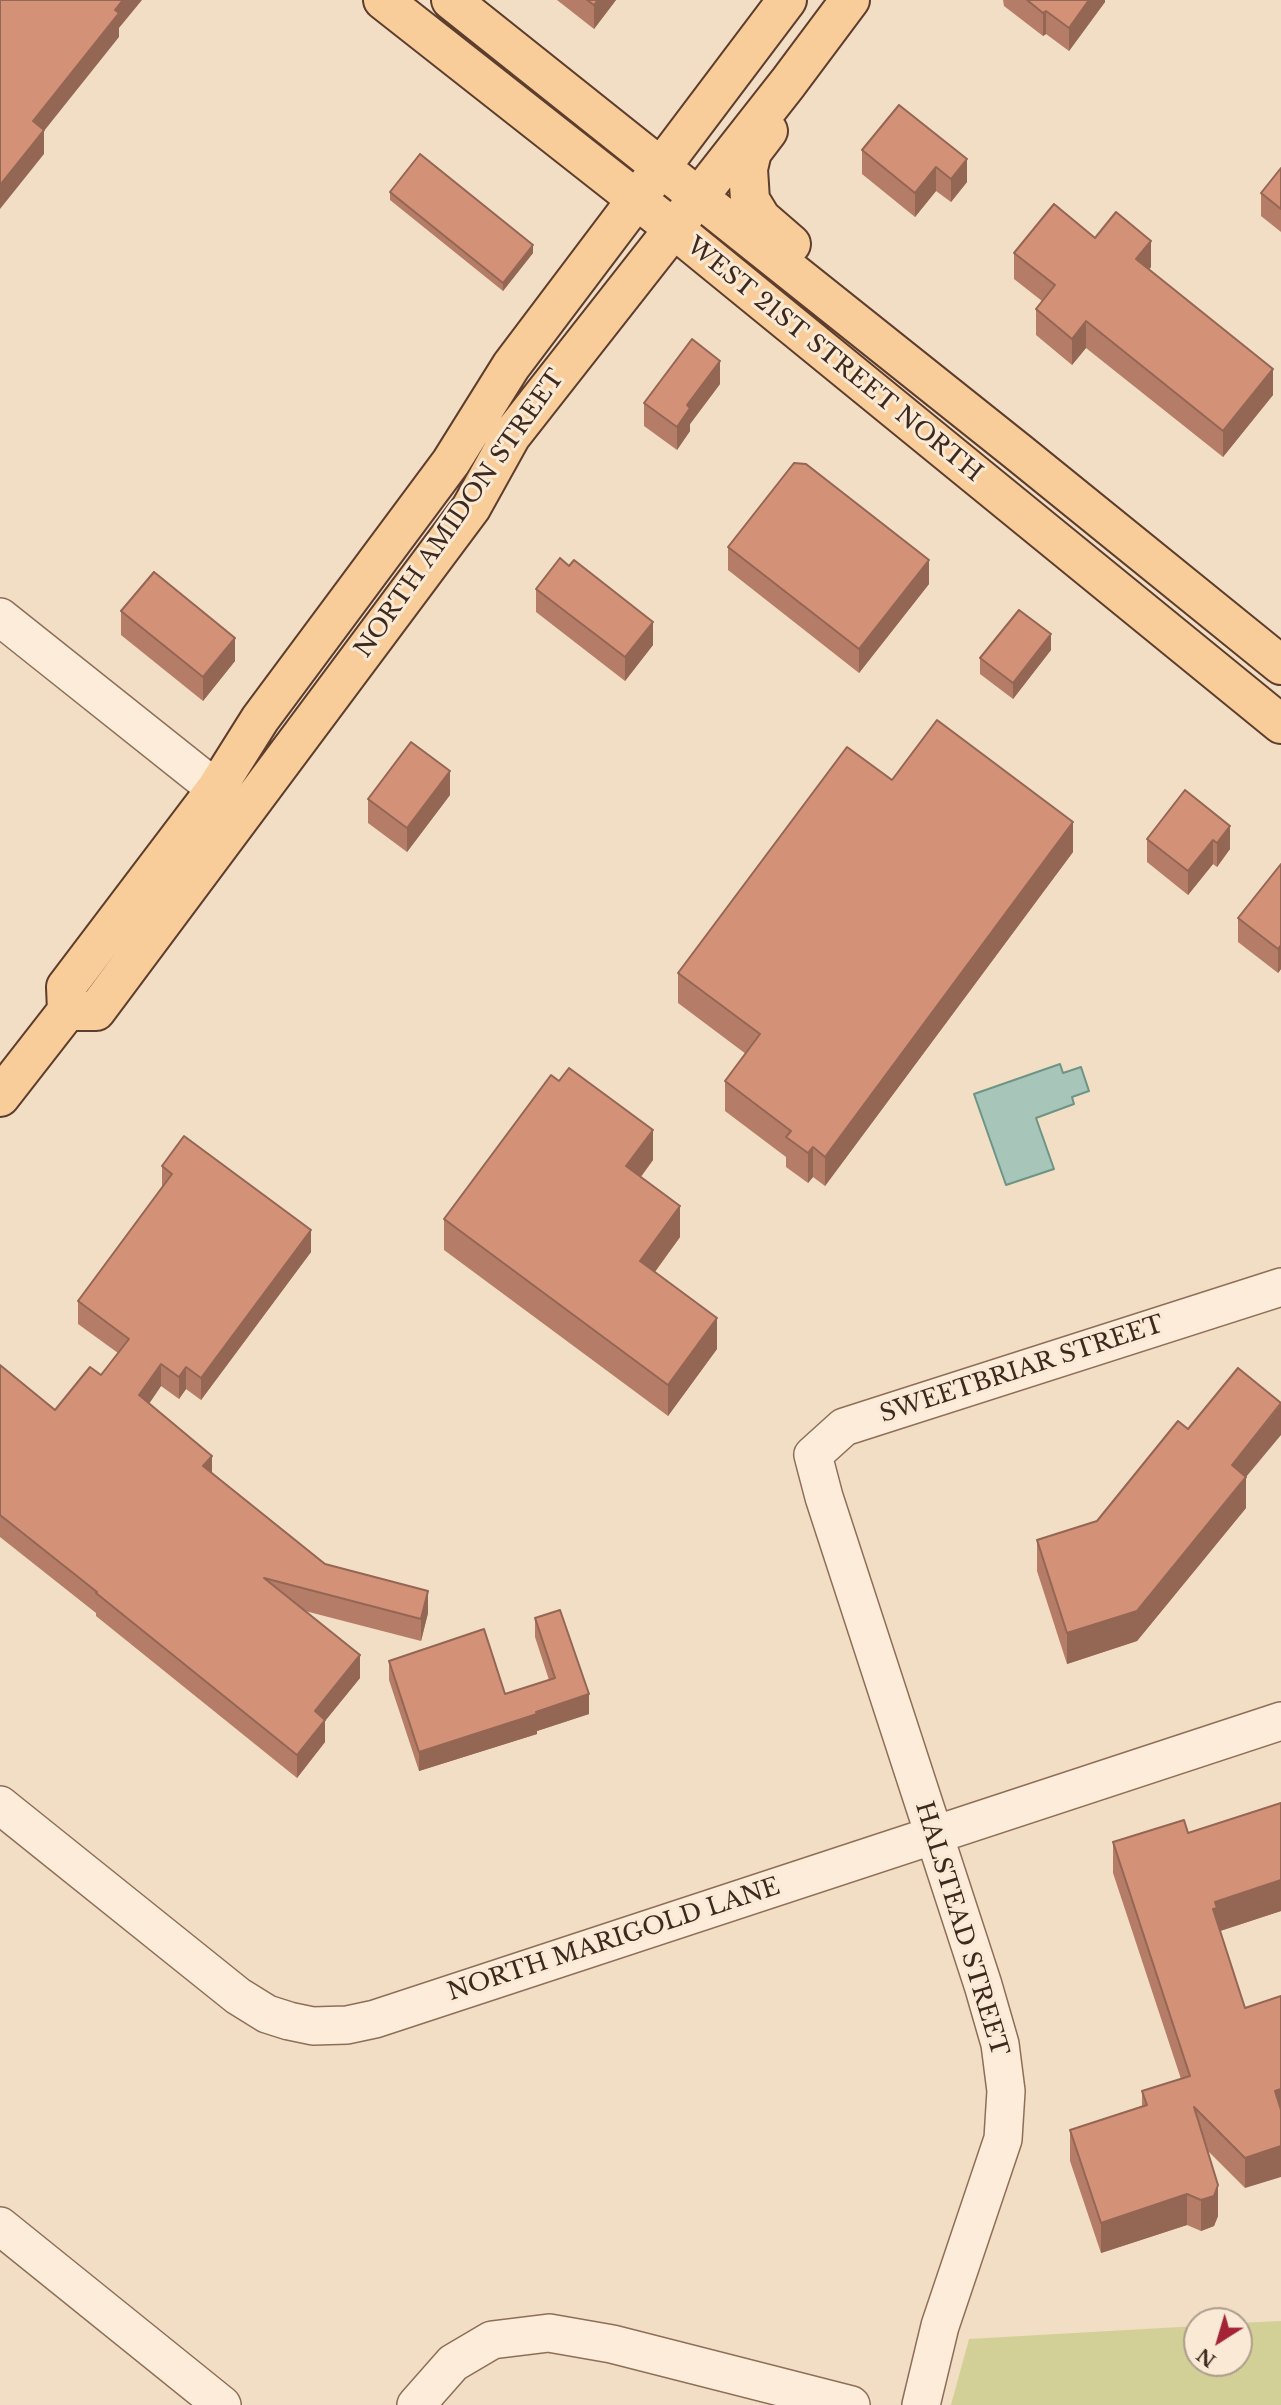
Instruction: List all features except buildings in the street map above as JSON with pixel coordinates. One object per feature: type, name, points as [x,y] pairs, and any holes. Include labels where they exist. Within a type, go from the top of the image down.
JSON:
[{"type":"main road","name":"WEST 21ST STREET NORTH","points":[[383,0],[674,229],[1281,724]]},
{"type":"main road","name":"WEST 21ST STREET NORTH","points":[[451,0],[1281,665]]},
{"type":"main road","name":"NORTH AMIDON STREET","points":[[0,1097],[66,1011],[66,987],[216,789],[268,708],[451,462],[511,366],[787,0]]},
{"type":"main road","name":"NORTH AMIDON STREET","points":[[66,1011],[96,1011],[471,508],[511,436],[850,0]]},
{"type":"main road","points":[[788,83],[790,103],[752,152],[748,169],[750,200],[761,218],[990,404],[1018,452]]},
{"type":"street","points":[[0,617],[216,789]]},
{"type":"street","name":"SWEETBRIAR STREET","points":[[824,1497],[813,1455],[844,1427],[1281,1287]]},
{"type":"street","name":"HALSTEAD STREET","points":[[824,1497],[995,2028],[1006,2091],[1003,2139],[940,2326],[921,2405]]},
{"type":"street","name":"NORTH MARIGOLD LANE","points":[[0,1805],[238,1996],[267,2014],[313,2026],[347,2025],[375,2019],[1281,1721]]},
{"type":"street","points":[[0,2227],[222,2405]]},
{"type":"street","points":[[416,2405],[453,2363],[492,2340],[549,2333],[612,2344],[851,2405]]},
{"type":"shaded area","points":[[1060,1064],[1063,1073],[1081,1067],[1089,1091],[1072,1097],[1074,1104],[1036,1118],[1054,1169],[1006,1185],[974,1094]]},
{"type":"shaded area","points":[[1281,2321],[1281,2405],[951,2405],[969,2339],[1183,2327],[1183,2377],[1253,2377],[1253,2322]]}]
